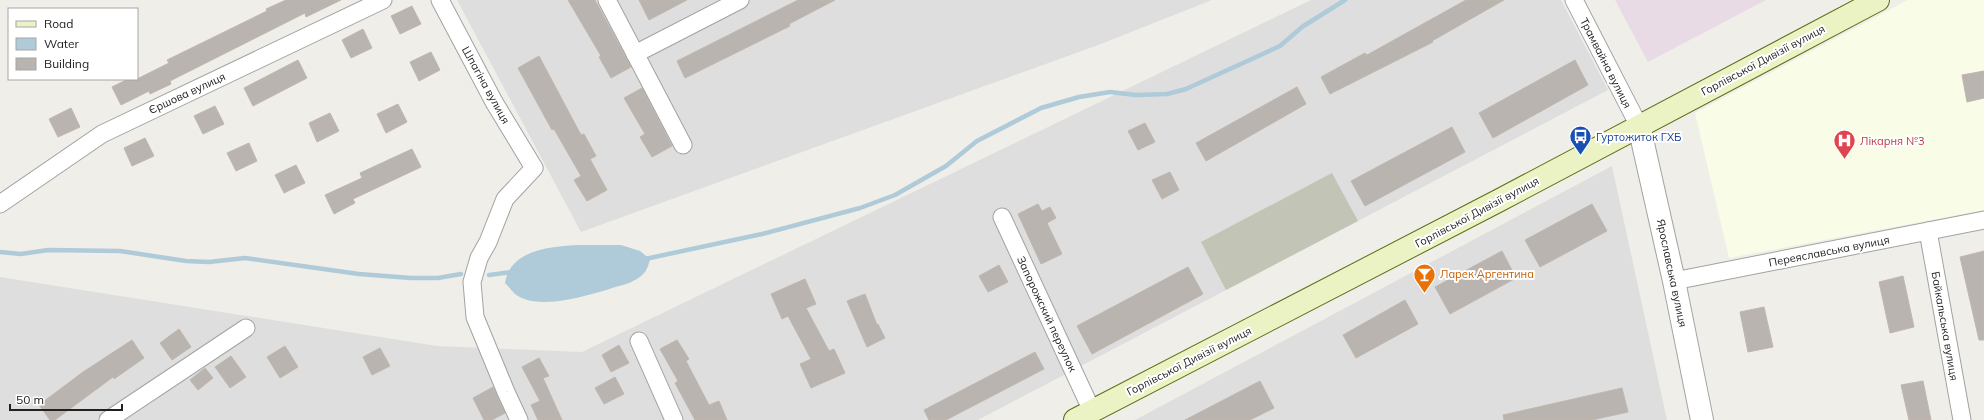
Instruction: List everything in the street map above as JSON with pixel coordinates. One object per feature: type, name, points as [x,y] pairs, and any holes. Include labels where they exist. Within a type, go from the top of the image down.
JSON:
[{"type":"main road","name":"Горлівської Дивізії вулиця","points":[[1084,416],[1491,205],[1878,0]]},
{"type":"street","name":"Єршова вулиця","points":[[0,204],[102,134],[384,0]]},
{"type":"street","name":"Шпагіна вулиця","points":[[440,0],[494,102],[534,168],[505,199],[488,242],[479,258],[472,282],[475,317],[519,420]]},
{"type":"street","points":[[607,0],[683,145]]},
{"type":"street","points":[[635,54],[740,0]]},
{"type":"street","name":"Трамвайна вулиця","points":[[1574,0],[1639,126]]},
{"type":"street","name":"Ярославська вулиця","points":[[1639,126],[1674,281],[1702,420]]},
{"type":"street","name":"Запорожский переулок","points":[[1002,217],[1084,416]]},
{"type":"street","name":"Переяславська вулиця","points":[[1674,281],[1984,220]]},
{"type":"street","name":"Байкальська вулиця","points":[[1928,231],[1962,420]]},
{"type":"street","points":[[108,420],[246,328]]},
{"type":"street","points":[[639,341],[674,420]]},
{"type":"shaded area","points":[[457,0],[1212,0],[1101,44],[581,232]]},
{"type":"shaded area","points":[[1311,0],[1561,0],[1608,90],[978,420],[0,420],[0,277],[437,346],[582,352]]},
{"type":"shaded area","points":[[1615,0],[1766,0],[1648,62]]},
{"type":"shaded area","name":"Лікарня №3","points":[[1908,0],[1984,0],[1984,210],[1729,258],[1695,113]]},
{"type":"shaded area","points":[[1612,166],[1667,420],[1135,420],[1302,331]]},
{"type":"shaded area","points":[[1332,173],[1358,221],[1226,290],[1201,242]]},
{"type":"water","points":[[571,245],[621,245],[640,251],[650,259],[643,274],[629,283],[571,299],[540,302],[526,300],[515,294],[505,283],[511,268],[521,258],[536,251]]},
{"type":"building","points":[[286,0],[341,0],[306,17],[305,13],[170,81],[171,84],[150,94],[149,91],[121,105],[112,87],[126,80],[138,80],[138,78],[169,63],[167,60],[267,11],[266,9]]},
{"type":"building","points":[[568,0],[595,0],[631,67],[611,78],[599,57],[601,56]]},
{"type":"building","points":[[639,0],[687,0],[649,20]]},
{"type":"building","points":[[798,0],[835,0],[789,24],[790,26],[685,78],[677,61]]},
{"type":"building","points":[[1466,0],[1504,0],[1432,41],[1433,42],[1330,94],[1321,77],[1365,53],[1367,55]]},
{"type":"building","points":[[412,6],[421,24],[400,34],[391,16]]},
{"type":"building","points":[[363,29],[372,48],[351,58],[342,40]]},
{"type":"building","points":[[431,52],[440,70],[419,81],[410,62]]},
{"type":"building","points":[[539,56],[581,135],[584,134],[596,156],[590,159],[607,190],[587,201],[574,180],[581,176],[554,129],[552,130],[518,68]]},
{"type":"building","points":[[298,60],[307,78],[253,106],[244,88]]},
{"type":"building","points":[[1575,60],[1588,85],[1493,138],[1479,113]]},
{"type":"building","points":[[1984,71],[1984,98],[1967,102],[1962,75]]},
{"type":"building","points":[[1297,87],[1306,104],[1206,161],[1196,143]]},
{"type":"building","points":[[642,88],[672,146],[652,157],[640,137],[645,134],[624,98]]},
{"type":"building","points":[[398,104],[407,122],[386,133],[377,114]]},
{"type":"building","points":[[215,106],[224,124],[203,134],[194,116]]},
{"type":"building","points":[[71,108],[80,127],[58,137],[49,119]]},
{"type":"building","points":[[330,113],[339,131],[317,142],[309,123]]},
{"type":"building","points":[[1145,123],[1155,142],[1138,150],[1128,131]]},
{"type":"building","points":[[1452,127],[1465,152],[1365,206],[1351,181]]},
{"type":"building","points":[[145,138],[154,156],[132,166],[124,148]]},
{"type":"building","points":[[249,143],[257,161],[236,171],[227,153]]},
{"type":"building","points":[[412,149],[421,167],[353,199],[355,203],[334,214],[325,195],[362,178],[360,173]]},
{"type":"building","points":[[296,165],[305,183],[284,193],[275,175]]},
{"type":"building","points":[[1170,172],[1179,190],[1162,199],[1152,180]]},
{"type":"building","points":[[1038,204],[1042,211],[1050,207],[1056,218],[1047,223],[1062,254],[1041,264],[1018,214]]},
{"type":"building","points":[[1592,204],[1607,231],[1540,267],[1525,240]]},
{"type":"building","points":[[1502,251],[1516,278],[1450,314],[1435,287]]},
{"type":"building","points":[[1984,251],[1984,340],[1979,340],[1960,257]]},
{"type":"building","points":[[999,265],[1008,282],[988,292],[979,276]]},
{"type":"building","points":[[1188,267],[1203,294],[1092,354],[1077,326]]},
{"type":"building","points":[[1903,276],[1914,327],[1890,333],[1879,282]]},
{"type":"building","points":[[805,279],[816,304],[806,308],[829,351],[834,349],[845,373],[811,388],[800,364],[811,359],[788,316],[782,319],[771,294]]},
{"type":"building","points":[[865,294],[877,325],[878,324],[885,338],[867,347],[847,301]]},
{"type":"building","points":[[1405,300],[1418,324],[1356,358],[1343,335]]},
{"type":"building","points":[[1764,307],[1773,347],[1748,352],[1740,312]]},
{"type":"building","points":[[179,329],[191,347],[172,360],[160,343]]},
{"type":"building","points":[[132,340],[144,358],[114,379],[113,377],[55,420],[50,420],[39,405],[83,372]]},
{"type":"building","points":[[677,340],[689,359],[686,361],[709,405],[719,401],[727,420],[695,420],[675,383],[678,381],[660,349]]},
{"type":"building","points":[[619,345],[629,363],[611,372],[602,355]]},
{"type":"building","points":[[285,346],[298,367],[280,378],[267,357]]},
{"type":"building","points":[[380,348],[390,366],[372,375],[363,357]]},
{"type":"building","points":[[1035,352],[1044,369],[946,420],[929,420],[924,410]]},
{"type":"building","points":[[231,356],[246,377],[230,388],[215,367]]},
{"type":"building","points":[[539,358],[549,376],[543,378],[562,420],[538,420],[531,405],[540,401],[522,367]]},
{"type":"building","points":[[205,368],[213,378],[198,390],[190,380]]},
{"type":"building","points":[[615,377],[624,394],[604,404],[595,388]]},
{"type":"building","points":[[1260,381],[1274,408],[1250,420],[1185,420]]},
{"type":"building","points":[[1923,381],[1931,420],[1909,420],[1901,385]]},
{"type":"building","points":[[493,387],[505,413],[492,420],[484,420],[473,398]]},
{"type":"building","points":[[1622,388],[1628,412],[1592,420],[1504,420],[1503,415]]},
{"type":"waterway","points":[[645,259],[762,234],[860,208],[895,195],[946,166],[977,141],[1041,108],[1079,97],[1110,92],[1136,95],[1167,94],[1186,89],[1280,46],[1302,27],[1345,0]]},
{"type":"waterway","points":[[0,252],[21,254],[48,250],[120,251],[186,261],[209,262],[245,258],[359,274],[411,278],[438,278],[461,274]]},
{"type":"waterway","points":[[489,275],[512,272]]},
{"type":"place","name":"Гуртожиток ГХБ","points":[[1580,156]]},
{"type":"place","name":"Лікарня №3","points":[[1845,160]]},
{"type":"place","name":"Ларек Аргентина","points":[[1425,294]]}]
